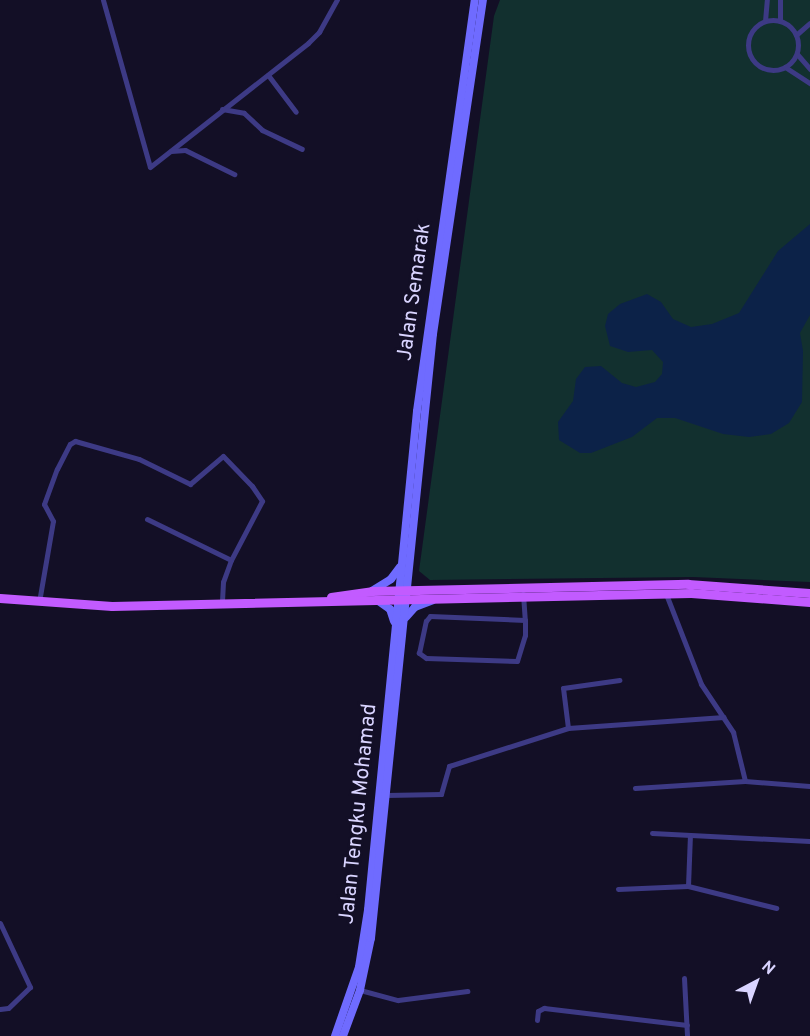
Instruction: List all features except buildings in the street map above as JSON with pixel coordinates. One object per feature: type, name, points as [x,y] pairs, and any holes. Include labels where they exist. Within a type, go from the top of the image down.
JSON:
[{"type":"main road","name":"Jalan Semarak","points":[[403,595],[417,411],[479,3]]},
{"type":"main road","points":[[372,591],[406,567],[416,583],[427,590]]},
{"type":"main road","points":[[224,604],[372,591],[439,599],[523,591],[688,584],[810,593]]},
{"type":"main road","points":[[0,598],[39,604],[224,604],[377,600],[427,590],[666,594],[810,602]]},
{"type":"main road","name":"Jalan Tengku Mohamad","points":[[344,1036],[360,990],[371,938],[405,619],[403,595]]},
{"type":"main road","name":"Jalan Tengku Mohamad","points":[[335,1036],[361,957],[396,634],[403,595]]},
{"type":"main road","points":[[405,619],[415,607],[439,599]]},
{"type":"main road","points":[[377,600],[392,612],[396,634]]},
{"type":"street","points":[[104,0],[150,167],[319,32],[337,0]]},
{"type":"street","points":[[765,21],[766,1]]},
{"type":"street","points":[[780,21],[781,2]]},
{"type":"street","points":[[797,54],[785,67],[773,70],[761,67],[749,52],[752,32],[765,21],[780,21],[796,34],[797,54],[810,69]]},
{"type":"street","points":[[796,34],[810,23]]},
{"type":"street","points":[[785,67],[810,83]]},
{"type":"street","points":[[268,75],[296,112]]},
{"type":"street","points":[[222,109],[244,113],[262,130],[302,149]]},
{"type":"street","points":[[169,152],[185,150],[234,174]]},
{"type":"street","points":[[39,604],[54,522],[44,504],[72,441],[139,459],[190,484],[223,456],[262,501],[231,560],[223,582],[224,604]]},
{"type":"street","points":[[147,519],[231,560]]},
{"type":"street","points":[[523,591],[525,620],[522,654],[517,661],[426,658],[420,653],[426,621],[430,615],[525,620]]},
{"type":"street","points":[[666,594],[701,684],[733,732],[745,781]]},
{"type":"street","points":[[568,728],[563,688],[619,680]]},
{"type":"street","points":[[386,795],[441,795],[448,766],[568,728],[724,717]]},
{"type":"street","points":[[635,788],[745,781],[810,786]]},
{"type":"street","points":[[652,833],[810,841]]},
{"type":"street","points":[[688,886],[690,835]]},
{"type":"street","points":[[618,889],[688,886],[776,908]]},
{"type":"street","points":[[0,923],[30,987],[8,1008],[0,1010]]},
{"type":"street","points":[[684,978],[687,1036]]},
{"type":"street","points":[[360,990],[398,1000],[467,991]]},
{"type":"street","points":[[537,1020],[538,1011],[544,1008],[687,1025]]},
{"type":"green space","points":[[500,0],[810,0],[810,582],[693,577],[430,580],[419,571],[494,16]]},
{"type":"water","points":[[810,224],[810,315],[800,333],[803,351],[802,402],[789,423],[771,434],[749,437],[723,434],[675,418],[657,418],[632,437],[591,453],[580,453],[559,440],[558,422],[573,401],[576,379],[585,367],[601,366],[622,383],[636,387],[655,382],[662,374],[663,362],[652,350],[628,352],[610,346],[605,326],[608,314],[620,304],[647,294],[661,302],[673,319],[691,327],[712,324],[739,313],[778,251]]}]
